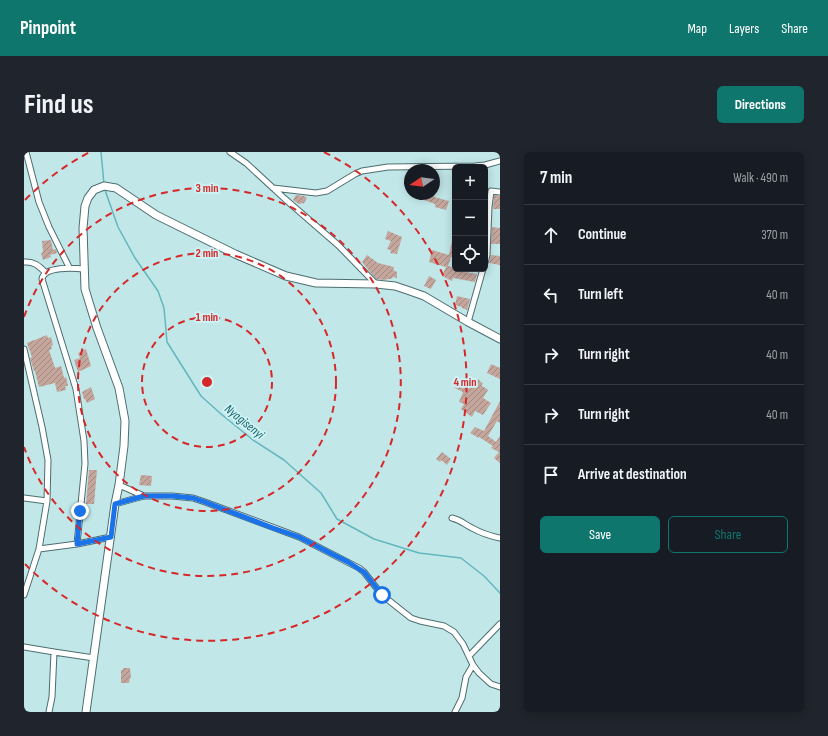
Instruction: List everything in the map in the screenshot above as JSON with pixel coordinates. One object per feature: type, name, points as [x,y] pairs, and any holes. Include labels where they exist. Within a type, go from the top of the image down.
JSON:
[{"type":"main road","points":[[86,712],[115,504],[119,485],[124,446],[125,421],[119,388],[97,328],[85,289],[83,228],[85,206],[94,190],[104,186],[116,188],[156,215],[236,254],[286,276],[316,283],[376,284],[395,286],[424,296],[468,322],[500,338]]},
{"type":"street","points":[[26,152],[39,202],[69,267]]},
{"type":"street","points":[[230,152],[246,163],[338,245],[376,284]]},
{"type":"street","points":[[273,188],[316,193],[327,191],[362,171],[388,167],[475,166],[500,162]]},
{"type":"street","points":[[487,236],[488,207],[491,192],[500,192]]},
{"type":"street","points":[[24,262],[32,262],[37,264],[46,272]]},
{"type":"street","points":[[77,544],[85,464],[84,441],[76,389],[42,275],[46,272],[69,267],[84,268]]},
{"type":"street","points":[[468,322],[482,272]]},
{"type":"street","points":[[24,349],[48,460],[47,501],[39,549],[24,595]]},
{"type":"street","points":[[119,485],[144,496]]},
{"type":"street","points":[[115,504],[144,496],[193,498],[299,537],[348,562],[364,572],[382,595],[411,618],[444,626],[454,632],[463,644],[474,665],[488,682],[500,687]]},
{"type":"street","points":[[24,498],[47,501]]},
{"type":"street","points":[[452,518],[460,520],[485,534],[500,538]]},
{"type":"street","points":[[39,549],[77,544],[111,537]]},
{"type":"street","points":[[469,656],[500,624]]},
{"type":"street","points":[[24,647],[94,658]]},
{"type":"street","points":[[49,712],[52,697],[54,652]]},
{"type":"street","points":[[455,712],[462,698],[466,677],[474,665]]},
{"type":"building","points":[[296,195],[307,198],[304,203],[299,204],[293,200]]},
{"type":"building","points":[[494,195],[500,196],[500,209],[493,209]]},
{"type":"building","points":[[440,199],[449,201],[446,210],[435,207],[435,204],[424,200],[440,200]]},
{"type":"building","points":[[492,227],[500,228],[500,244],[491,244]]},
{"type":"building","points":[[388,231],[402,237],[397,254],[390,253],[391,250],[387,249],[391,241],[385,239]]},
{"type":"building","points":[[51,240],[53,250],[56,249],[57,253],[50,255],[51,257],[43,260],[41,253],[43,252],[42,241]]},
{"type":"building","points":[[452,242],[452,257],[448,266],[452,267],[452,272],[477,274],[475,282],[453,278],[452,281],[442,276],[446,267],[429,262],[432,250],[449,255]]},
{"type":"building","points":[[367,255],[378,263],[394,267],[393,270],[397,272],[397,278],[393,277],[386,280],[376,279],[362,262]]},
{"type":"building","points":[[491,255],[500,256],[500,265],[489,263]]},
{"type":"building","points":[[429,276],[436,280],[431,289],[424,286]]},
{"type":"building","points":[[457,296],[470,299],[467,310],[455,305]]},
{"type":"building","points":[[47,335],[48,338],[51,337],[53,345],[51,346],[52,349],[49,350],[55,368],[61,366],[64,378],[66,377],[68,386],[65,386],[66,390],[57,392],[55,383],[39,387],[27,343]]},
{"type":"building","points":[[86,349],[91,366],[78,372],[74,360],[80,358],[78,353]]},
{"type":"building","points":[[491,364],[500,368],[500,379],[487,373]]},
{"type":"building","points":[[478,379],[483,384],[481,385],[488,390],[483,398],[491,403],[483,415],[475,411],[472,417],[461,409],[464,404],[459,402],[463,392],[455,388],[458,381],[470,388]]},
{"type":"building","points":[[91,387],[95,399],[87,403],[82,392]]},
{"type":"building","points":[[500,401],[500,423],[497,421],[488,436],[496,442],[500,436],[500,463],[494,458],[499,452],[491,448],[493,446],[470,433],[475,427],[484,431]]},
{"type":"building","points":[[442,452],[451,459],[447,465],[441,460],[440,462],[436,459]]},
{"type":"building","points":[[89,470],[97,470],[94,504],[86,504]]},
{"type":"building","points":[[141,475],[152,476],[151,486],[139,485]]},
{"type":"building","points":[[123,668],[130,668],[131,678],[129,683],[121,683],[121,670],[123,670]]},
{"type":"waterway","name":"Nyagisenyi","points":[[101,152],[104,184]]},
{"type":"waterway","name":"Nyagisenyi","points":[[105,190],[118,227],[135,258],[158,291],[164,308],[167,342],[201,396],[253,440],[284,460],[321,493],[337,519],[374,539],[419,553],[461,558],[484,576],[500,593]]},
{"type":"route","points":[[80,511],[77,544],[111,537],[115,504],[144,496],[193,498],[299,537],[321,548],[364,572],[382,595]]}]
